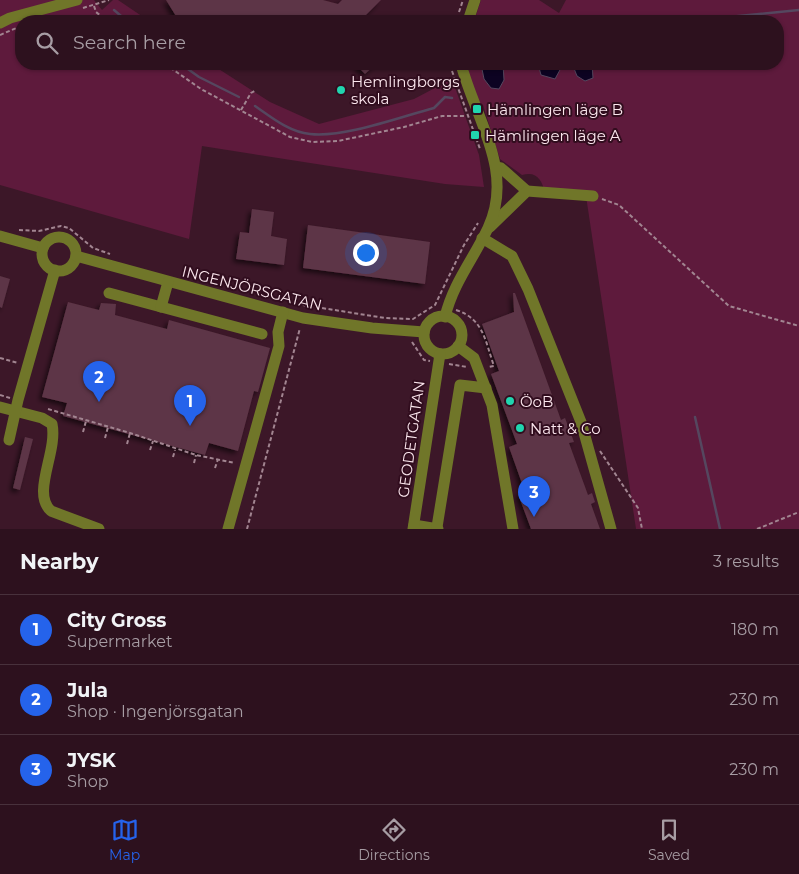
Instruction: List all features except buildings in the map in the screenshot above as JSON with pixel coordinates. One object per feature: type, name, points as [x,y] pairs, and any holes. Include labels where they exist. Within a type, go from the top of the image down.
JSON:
[{"type":"street","points":[[21,15],[77,0]]},
{"type":"street","points":[[470,15],[475,0]]},
{"type":"street","points":[[0,24],[15,17]]},
{"type":"street","points":[[446,312],[459,325],[462,336],[458,346],[450,353],[440,354],[429,349],[424,338],[424,332],[429,322],[446,312],[459,278],[483,229],[498,188],[496,167],[464,70]]},
{"type":"street","points":[[496,167],[501,168],[526,191],[593,196]]},
{"type":"street","points":[[483,229],[526,191]]},
{"type":"street","points":[[483,229],[512,256],[528,289],[581,422],[611,529]]},
{"type":"street","points":[[0,236],[43,248]]},
{"type":"street","points":[[60,237],[70,241],[76,251],[74,262],[66,269],[55,270],[46,264],[43,248],[50,240],[60,237]]},
{"type":"street","name":"INGENJÖRSGATAN","points":[[76,256],[168,282],[285,308],[303,318],[372,328],[424,332]]},
{"type":"street","points":[[9,440],[27,365],[55,270]]},
{"type":"street","points":[[161,307],[168,282]]},
{"type":"street","points":[[109,293],[262,334]]},
{"type":"street","points":[[228,529],[244,465],[279,346],[278,332],[285,308]]},
{"type":"street","points":[[458,346],[474,358],[492,405],[513,529]]},
{"type":"street","name":"GEODETGATAN","points":[[414,527],[440,354]]},
{"type":"street","points":[[414,527],[437,528],[460,385],[486,388]]},
{"type":"street","points":[[0,407],[42,418],[52,424],[54,437],[42,495],[46,506],[52,511],[99,529]]},
{"type":"path","points":[[459,13],[463,0]]},
{"type":"path","points":[[94,6],[96,12],[100,15]]},
{"type":"path","points":[[0,35],[15,29]]},
{"type":"path","points":[[173,70],[200,89],[290,137],[312,142],[357,137],[404,128],[442,116],[467,116]]},
{"type":"path","points":[[452,70],[482,155]]},
{"type":"path","points":[[241,110],[251,93],[256,90]]},
{"type":"path","points":[[593,196],[619,205],[730,306],[799,326]]},
{"type":"path","points":[[13,229],[39,231],[52,227],[69,228],[93,248],[111,254]]},
{"type":"path","points":[[285,308],[413,319],[434,305],[464,245],[483,229]]},
{"type":"path","points":[[434,305],[446,312],[466,314],[478,322],[494,366],[479,370]]},
{"type":"path","points":[[247,529],[303,318]]},
{"type":"path","points":[[0,358],[27,365]]},
{"type":"path","points":[[43,408],[153,440],[196,455],[244,465]]},
{"type":"path","points":[[83,432],[86,421]]},
{"type":"path","points":[[105,438],[108,427]]},
{"type":"path","points":[[127,444],[130,433]]},
{"type":"path","points":[[150,450],[153,440]]},
{"type":"path","points":[[597,446],[638,508],[642,529]]},
{"type":"path","points":[[173,457],[175,449]]},
{"type":"path","points":[[194,463],[196,455]]},
{"type":"path","points":[[215,468],[218,459]]},
{"type":"path","points":[[757,529],[799,512]]},
{"type":"shaded area","points":[[0,0],[94,0],[102,10],[113,0],[118,0],[140,15],[15,15],[15,70],[220,70],[270,102],[319,124],[414,99],[452,79],[479,155],[484,187],[445,184],[202,146],[189,239],[0,185]]},
{"type":"shaded area","points":[[481,0],[539,0],[559,13],[566,0],[799,0],[799,529],[636,529],[586,196],[545,193],[538,178],[532,174],[522,175],[500,159],[483,105],[479,107],[469,74],[469,70],[482,70],[484,79],[504,80],[503,70],[540,70],[541,75],[554,70],[578,70],[593,78],[592,70],[784,70],[784,15],[476,15]]},
{"type":"shaded area","points":[[482,70],[503,70],[504,80],[499,89],[491,88],[484,79]]},
{"type":"shaded area","points":[[540,70],[560,70],[555,79],[541,75]]},
{"type":"shaded area","points":[[575,70],[592,70],[593,78],[585,81],[577,76]]},
{"type":"waterway","points":[[114,10],[120,15]]},
{"type":"waterway","points":[[748,15],[799,10]]},
{"type":"waterway","points":[[189,70],[199,77],[239,97]]},
{"type":"waterway","points":[[255,106],[281,123],[302,133],[324,134],[355,130],[389,121],[434,108],[445,97],[452,98]]},
{"type":"waterway","points":[[695,417],[720,529]]},
{"type":"place","name":"Hemlingborgs skola","points":[[341,90]]},
{"type":"place","name":"Hämlingen läge B","points":[[477,109]]},
{"type":"place","name":"Hämlingen läge A","points":[[475,135]]},
{"type":"place","name":"ÖoB","points":[[510,401]]},
{"type":"place","name":"Jula","points":[[99,402]]},
{"type":"place","name":"City Gross","points":[[190,426]]},
{"type":"place","name":"Natt & Co","points":[[520,428]]},
{"type":"place","name":"JYSK","points":[[534,517]]}]
